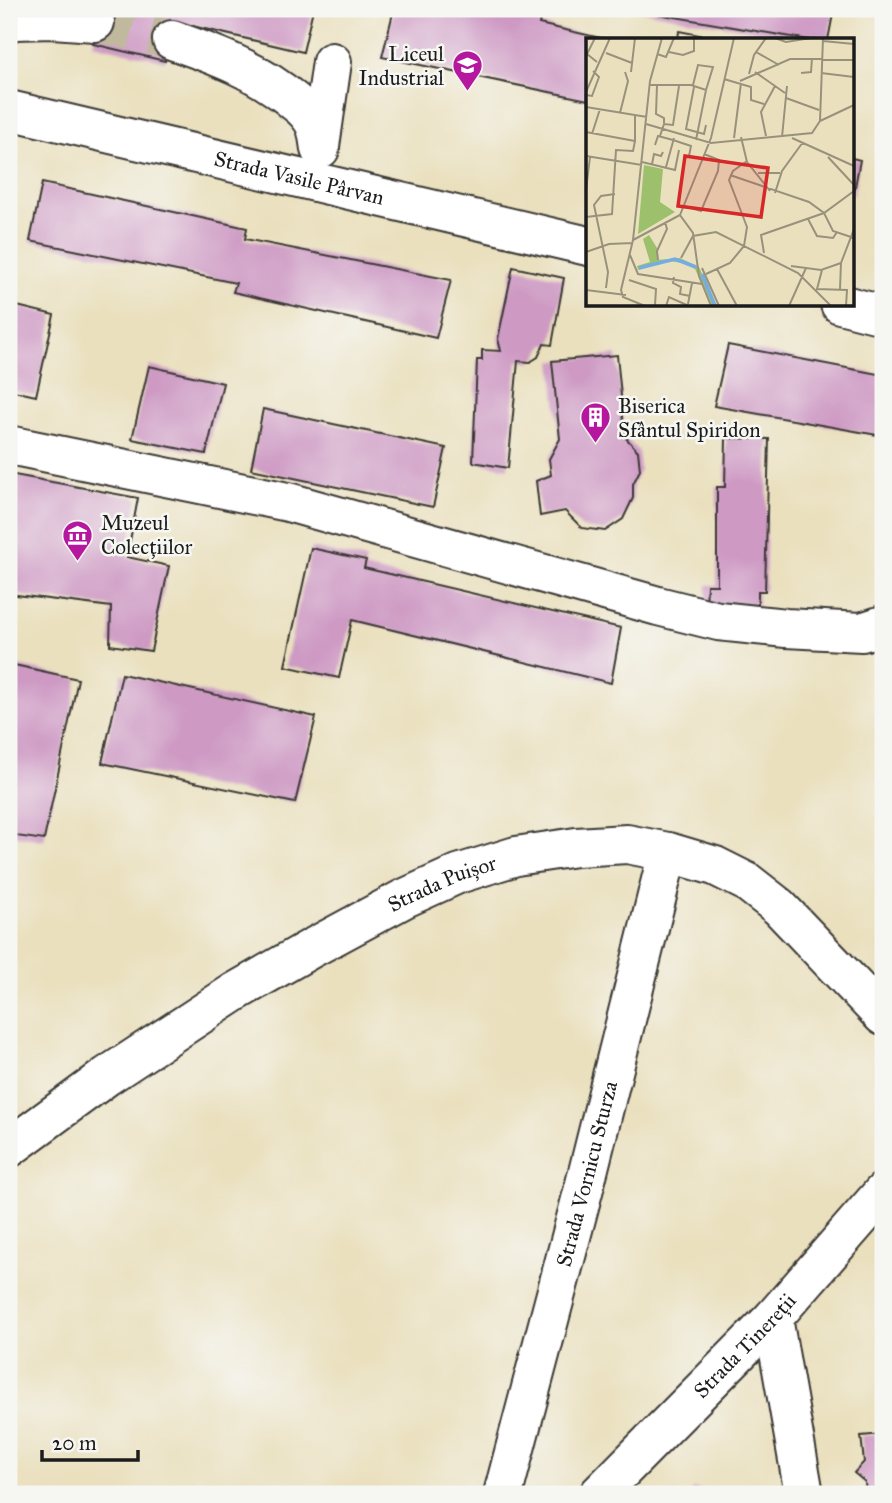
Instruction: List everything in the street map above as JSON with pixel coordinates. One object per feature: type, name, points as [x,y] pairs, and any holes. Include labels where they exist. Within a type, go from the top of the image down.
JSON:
[{"type":"street","points":[[9,22],[53,19],[95,22]]},
{"type":"street","points":[[172,40],[222,57],[260,76],[305,110],[316,126],[317,166]]},
{"type":"street","points":[[317,166],[332,62]]},
{"type":"street","name":"Strada Vasile Pârvan","points":[[9,110],[317,166],[586,246]]},
{"type":"street","points":[[849,306],[883,314]]},
{"type":"street","points":[[9,444],[288,502],[718,621],[862,632],[883,625]]},
{"type":"street","name":"Strada Puișor","points":[[9,1147],[107,1076],[235,992],[414,894],[458,874],[516,856],[576,847],[626,844],[668,852],[715,866],[747,882],[779,907],[883,1016]]},
{"type":"street","name":"Strada Vornicu Sturza","points":[[503,1494],[584,1188],[668,852]]},
{"type":"street","name":"Strada Tinereții","points":[[599,1494],[773,1318],[883,1192]]},
{"type":"street","points":[[773,1318],[804,1494]]},
{"type":"building","points":[[99,9],[313,9],[303,52],[175,22],[165,61],[93,44]]},
{"type":"building","points":[[394,9],[542,9],[539,24],[601,38],[586,38],[586,100],[382,57]]},
{"type":"building","points":[[834,9],[828,38],[797,38],[634,10]]},
{"type":"building","points":[[679,31],[715,38],[678,38]]},
{"type":"building","points":[[854,158],[860,160],[854,192]]},
{"type":"building","points":[[42,183],[247,228],[245,239],[451,280],[436,338],[233,292],[236,283],[30,241]]},
{"type":"building","points":[[513,267],[564,278],[552,345],[544,344],[538,357],[530,362],[518,361],[508,468],[473,462],[477,360],[482,360],[482,350],[501,351],[498,339]]},
{"type":"building","points":[[9,306],[54,315],[36,396],[9,390]]},
{"type":"building","points":[[728,345],[883,375],[883,436],[714,406]]},
{"type":"building","name":"Biserica Sfântul Spiridon","points":[[617,355],[625,437],[638,451],[640,470],[633,484],[633,498],[623,519],[605,531],[582,528],[565,511],[540,516],[536,481],[551,475],[549,459],[560,439],[552,361]]},
{"type":"building","points":[[149,366],[223,383],[206,454],[132,439]]},
{"type":"building","points":[[263,409],[446,448],[433,507],[251,469]]},
{"type":"building","points":[[726,438],[769,439],[765,591],[758,591],[758,610],[706,608],[707,585],[717,585],[717,487],[725,487]]},
{"type":"building","name":"Muzeul Colecțiilor","points":[[9,474],[138,498],[127,557],[169,566],[151,651],[110,645],[111,607],[9,594]]},
{"type":"building","points":[[311,548],[366,560],[364,568],[621,628],[611,683],[352,620],[339,678],[285,666]]},
{"type":"building","points":[[10,664],[78,679],[44,840],[9,835]]},
{"type":"building","points":[[122,674],[316,717],[295,803],[102,763]]},
{"type":"building","points":[[883,1434],[883,1494],[866,1494],[865,1482],[854,1473],[864,1462],[861,1436]]},
{"type":"building","points":[[692,1489],[722,1492],[722,1494],[691,1494]]},
{"type":"tunnel","points":[[95,22],[172,40]]},
{"type":"place","name":"Liceul Industrial","points":[[467,93]]},
{"type":"place","name":"Biserica Sfântul Spiridon","points":[[595,445]]},
{"type":"place","name":"Muzeul Colecțiilor","points":[[78,562]]}]
